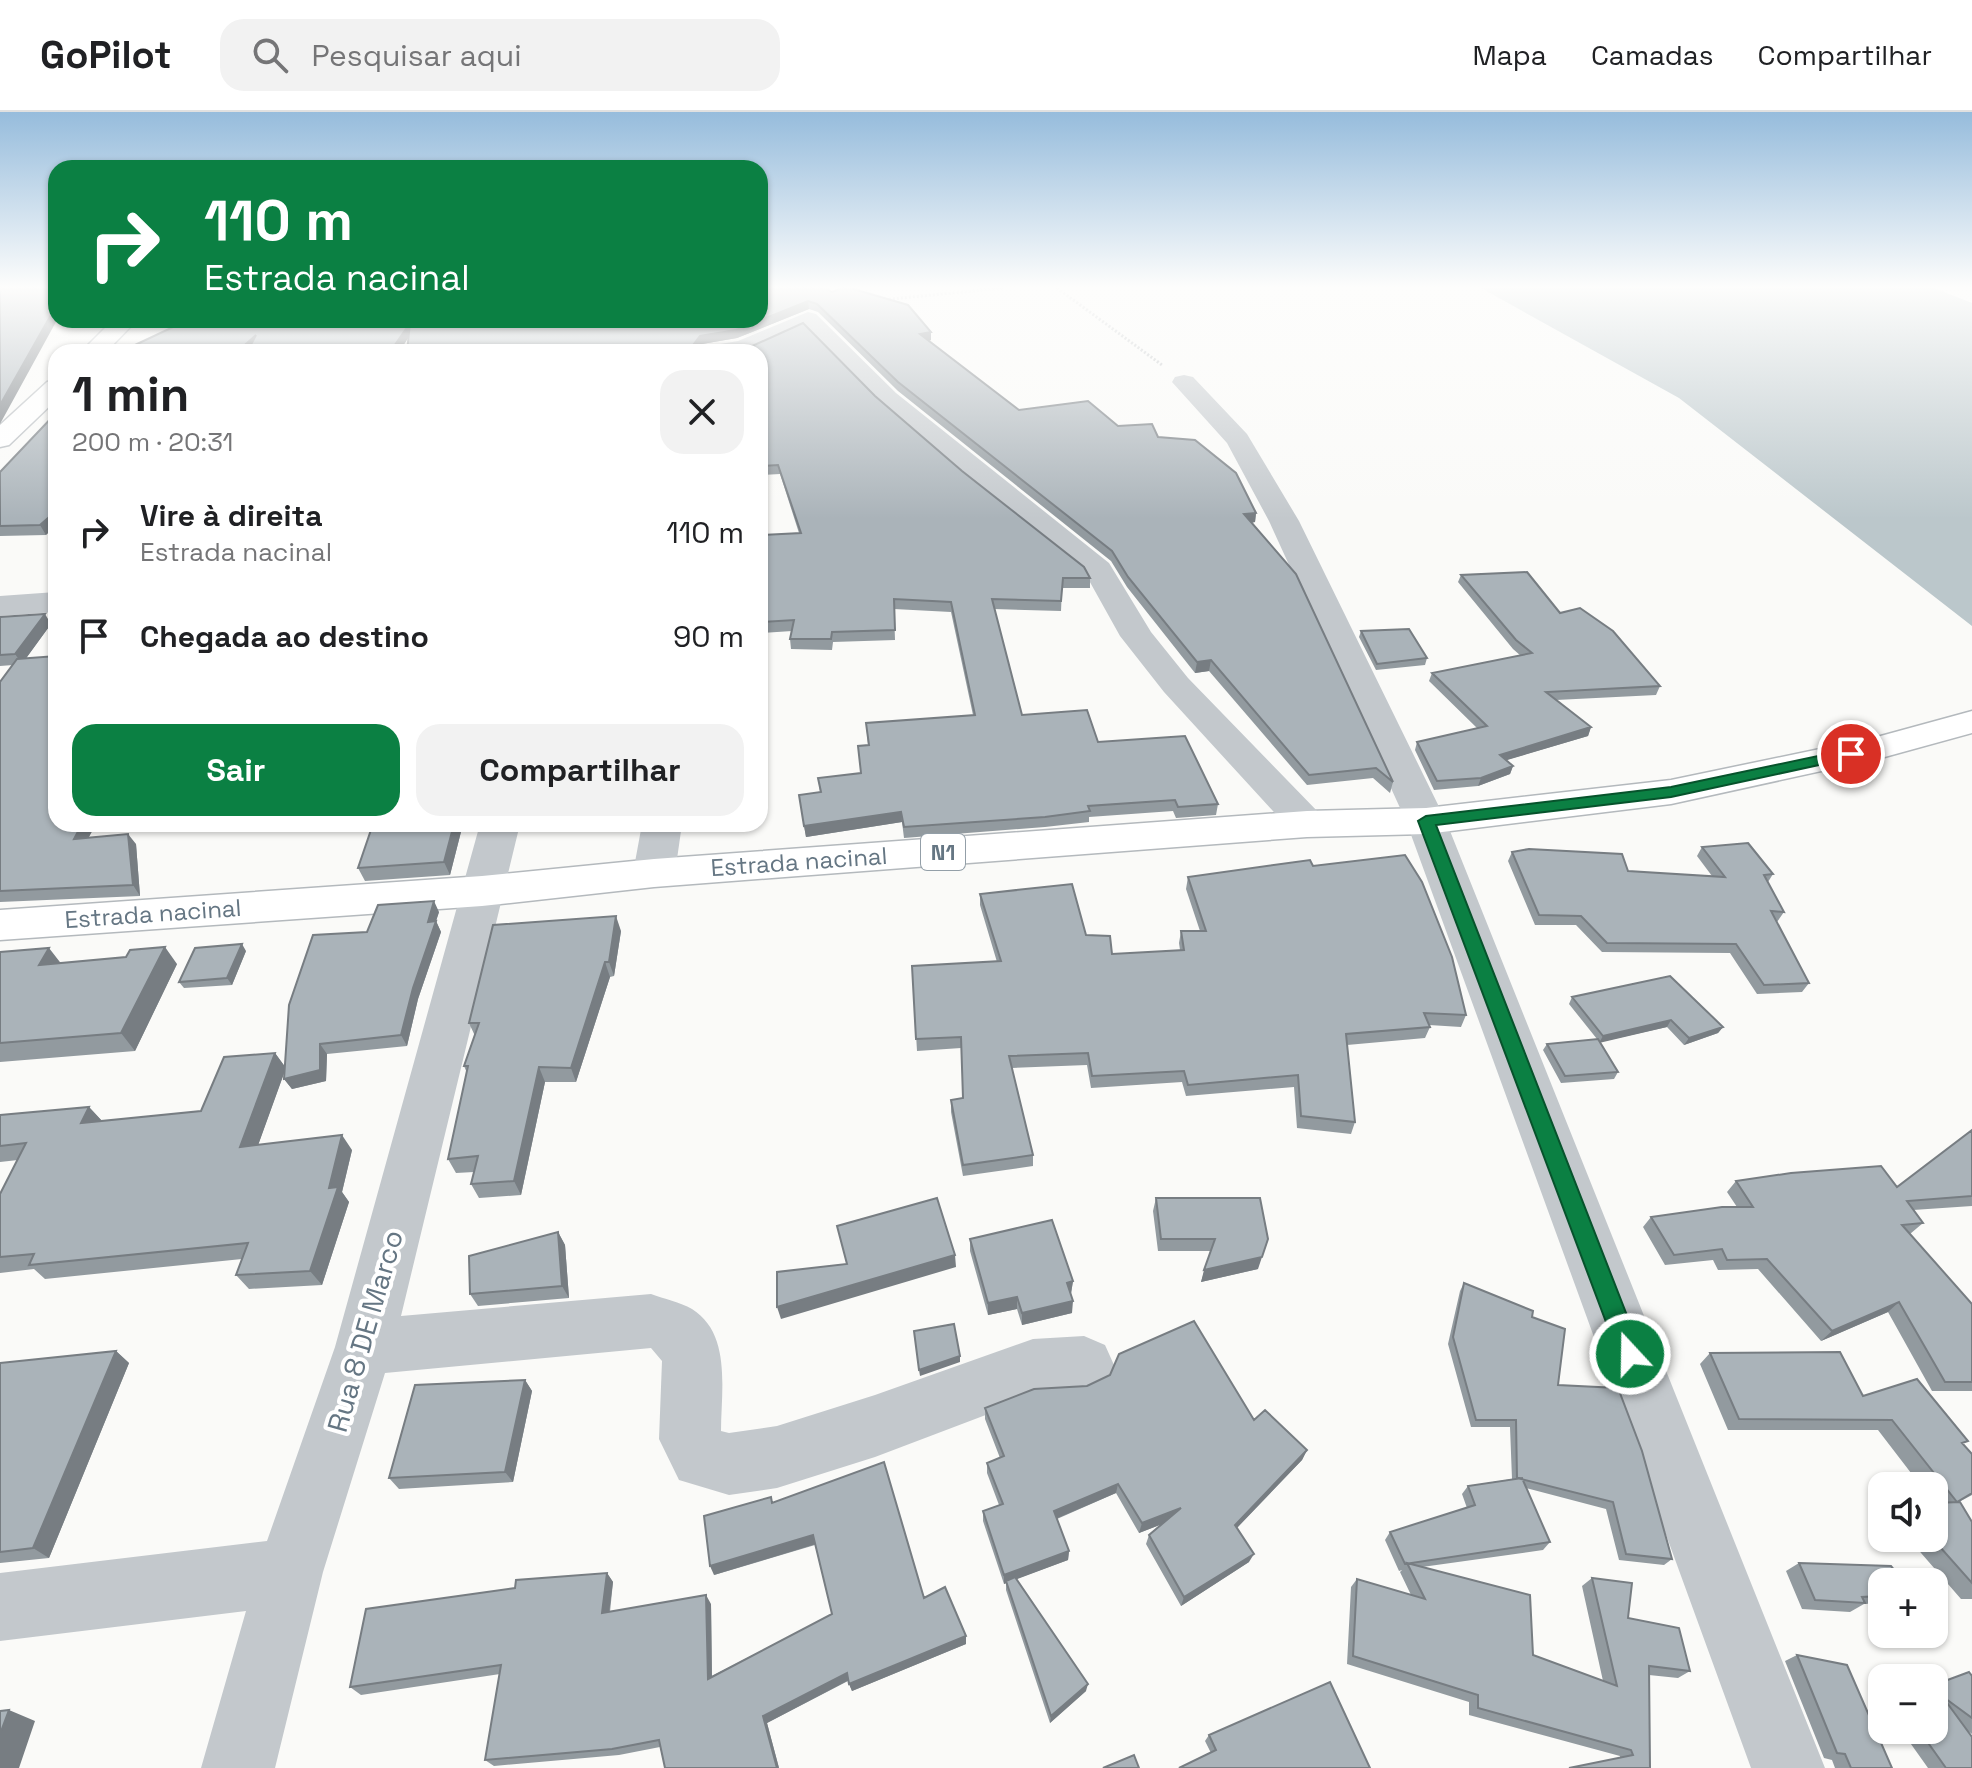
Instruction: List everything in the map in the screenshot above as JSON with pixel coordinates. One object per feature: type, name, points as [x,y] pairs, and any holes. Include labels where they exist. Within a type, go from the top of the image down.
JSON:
[{"type":"main road","points":[[0,439],[48,397]]},
{"type":"main road","name":"Estrada nacinal","points":[[0,925],[482,891],[654,873],[1307,824],[1426,821],[1671,792],[1881,747],[1972,722]]},
{"type":"street","points":[[855,365],[898,407],[1098,570],[1137,636],[1176,685],[1307,824]]},
{"type":"street","points":[[1184,382],[1238,440],[1284,521],[1426,821],[1788,1768]]},
{"type":"street","points":[[0,606],[48,603]]},
{"type":"street","name":"Rua 8 DE Marco","points":[[238,1768],[290,1572],[364,1347],[498,832]]},
{"type":"street","points":[[654,873],[661,832]]},
{"type":"street","points":[[364,1347],[651,1321],[673,1329],[692,1352],[690,1439],[701,1458],[729,1464],[777,1457],[1033,1368],[1084,1365]]},
{"type":"street","points":[[0,1607],[290,1572]]},
{"type":"path","points":[[1161,365],[1184,382]]},
{"type":"shaded area","points":[[1620,365],[1972,365],[1972,626],[1679,398]]},
{"type":"building","points":[[0,365],[22,365],[0,405]]},
{"type":"building","points":[[768,365],[845,365],[875,396],[962,471],[1084,567],[1090,578],[1063,578],[1061,601],[992,599],[1022,715],[1087,710],[1098,742],[1185,736],[1218,804],[1178,807],[1175,800],[1088,806],[1090,811],[1045,817],[904,827],[901,812],[804,826],[799,795],[821,792],[818,778],[861,773],[858,746],[869,745],[866,723],[975,715],[951,602],[894,599],[895,630],[832,632],[831,639],[790,639],[794,620],[768,622],[768,535],[801,533],[778,465],[768,466]]},
{"type":"building","points":[[881,365],[961,365],[1019,410],[1088,401],[1118,426],[1152,424],[1158,437],[1195,440],[1236,473],[1256,513],[1244,514],[1296,574],[1393,782],[1376,768],[1309,775],[1211,660],[1197,662],[1128,577],[1112,551]]},
{"type":"building","points":[[48,421],[48,518],[40,525],[0,526],[0,472]]},
{"type":"building","points":[[1527,572],[1560,613],[1580,608],[1613,631],[1660,686],[1546,692],[1591,727],[1500,755],[1513,766],[1481,778],[1437,781],[1417,742],[1487,726],[1432,673],[1532,653],[1516,640],[1461,575]]},
{"type":"building","points":[[45,614],[15,654],[0,655],[0,617]]},
{"type":"building","points":[[1409,629],[1427,658],[1377,664],[1361,631]]},
{"type":"building","points":[[48,657],[48,832],[78,832],[74,839],[128,834],[133,885],[0,891],[0,682],[17,659]]},
{"type":"building","points":[[370,832],[452,832],[444,862],[358,868]]},
{"type":"building","points":[[1748,843],[1773,874],[1764,875],[1784,912],[1771,911],[1809,983],[1764,985],[1736,944],[1607,943],[1581,916],[1539,915],[1512,852],[1529,849],[1622,854],[1628,871],[1725,877],[1702,847]]},
{"type":"building","points":[[1405,855],[1422,882],[1452,957],[1466,1015],[1424,1013],[1430,1027],[1346,1034],[1355,1122],[1301,1116],[1298,1075],[1188,1085],[1184,1071],[1092,1076],[1088,1053],[1009,1056],[1033,1155],[963,1165],[951,1100],[963,1098],[961,1037],[916,1039],[912,966],[1001,961],[980,894],[1072,884],[1086,935],[1110,936],[1112,954],[1184,950],[1181,931],[1206,931],[1188,877],[1310,860],[1313,866]]},
{"type":"building","points":[[434,901],[428,922],[436,921],[401,1035],[320,1044],[320,1070],[284,1079],[289,1005],[313,935],[367,932],[378,905]]},
{"type":"building","points":[[616,916],[609,962],[605,962],[571,1068],[539,1067],[514,1181],[471,1184],[478,1156],[448,1159],[468,1066],[464,1066],[479,1023],[469,1023],[493,925]]},
{"type":"building","points":[[242,944],[227,978],[179,982],[195,948]]},
{"type":"building","points":[[165,947],[121,1033],[0,1043],[0,952],[49,948],[39,965],[126,957],[130,950]]},
{"type":"building","points":[[1670,976],[1723,1027],[1689,1038],[1671,1020],[1603,1036],[1572,997]]},
{"type":"building","points":[[1598,1039],[1618,1072],[1565,1076],[1547,1044]]},
{"type":"building","points":[[275,1053],[240,1147],[342,1135],[329,1188],[338,1187],[310,1271],[236,1275],[248,1243],[29,1265],[34,1254],[0,1257],[0,1194],[26,1143],[0,1146],[0,1115],[89,1107],[81,1123],[201,1111],[224,1057]]},
{"type":"building","points":[[1972,1130],[1972,1196],[1907,1201],[1923,1223],[1902,1225],[1972,1304],[1972,1382],[1945,1382],[1899,1302],[1832,1331],[1767,1259],[1727,1260],[1722,1249],[1674,1255],[1651,1217],[1722,1207],[1753,1207],[1736,1181],[1791,1173],[1881,1166],[1897,1187]]},
{"type":"building","points":[[937,1198],[955,1255],[777,1307],[777,1272],[847,1264],[837,1226]]},
{"type":"building","points":[[1156,1198],[1260,1198],[1268,1239],[1262,1257],[1204,1270],[1215,1239],[1161,1239]]},
{"type":"building","points":[[1052,1220],[1073,1281],[1067,1283],[1073,1301],[1022,1313],[1017,1297],[988,1303],[970,1239]]},
{"type":"building","points":[[558,1232],[562,1286],[470,1294],[469,1256]]},
{"type":"building","points":[[1464,1283],[1533,1311],[1532,1317],[1565,1329],[1558,1385],[1618,1388],[1642,1451],[1672,1559],[1626,1554],[1613,1502],[1517,1478],[1516,1420],[1476,1420],[1453,1337]]},
{"type":"building","points":[[1194,1321],[1254,1420],[1265,1410],[1307,1450],[1235,1525],[1254,1554],[1184,1597],[1149,1535],[1181,1508],[1142,1523],[1118,1484],[1054,1511],[1069,1551],[1004,1575],[983,1511],[1003,1504],[987,1463],[1004,1456],[985,1408],[1034,1389],[1087,1386],[1110,1375],[1119,1354]]},
{"type":"building","points":[[954,1324],[960,1356],[919,1370],[914,1331]]},
{"type":"building","points":[[116,1351],[33,1548],[0,1552],[0,1363]]},
{"type":"building","points":[[1840,1352],[1863,1396],[1917,1379],[1968,1441],[1962,1443],[1972,1454],[1972,1493],[1957,1502],[1948,1491],[1948,1472],[1933,1472],[1892,1420],[1739,1419],[1710,1353]]},
{"type":"building","points":[[525,1380],[505,1472],[389,1478],[415,1385]]},
{"type":"building","points":[[884,1462],[924,1598],[945,1587],[966,1636],[849,1684],[847,1673],[763,1716],[777,1768],[665,1768],[659,1740],[612,1749],[485,1760],[501,1665],[350,1687],[366,1609],[515,1588],[516,1580],[607,1573],[602,1613],[706,1595],[708,1679],[832,1614],[813,1535],[710,1566],[704,1516],[771,1497],[772,1503]]},
{"type":"building","points":[[1522,1478],[1550,1542],[1405,1564],[1390,1532],[1475,1505],[1468,1486]]},
{"type":"building","points":[[1948,1502],[1960,1502],[1972,1522],[1972,1583],[1944,1552],[1948,1552]]},
{"type":"building","points":[[1407,1563],[1530,1595],[1533,1655],[1617,1686],[1592,1578],[1632,1583],[1628,1618],[1679,1628],[1690,1671],[1649,1666],[1650,1768],[1569,1768],[1633,1755],[1631,1750],[1478,1708],[1478,1695],[1353,1656],[1357,1579],[1425,1599]]},
{"type":"building","points":[[1799,1563],[1893,1568],[1868,1568],[1868,1597],[1862,1597],[1865,1603],[1815,1600]]},
{"type":"building","points":[[1015,1577],[1088,1684],[1051,1716],[1006,1581]]},
{"type":"building","points":[[1797,1655],[1847,1665],[1868,1713],[1868,1744],[1882,1744],[1892,1768],[1851,1768],[1845,1754],[1837,1753]]},
{"type":"building","points":[[1969,1672],[1972,1676],[1972,1718],[1948,1700],[1948,1680]]},
{"type":"building","points":[[1330,1682],[1370,1768],[1179,1768],[1216,1750],[1209,1735]]},
{"type":"building","points":[[1948,1704],[1972,1737],[1972,1768],[1946,1768],[1929,1744],[1948,1744]]},
{"type":"building","points":[[9,1710],[0,1734],[0,1711]]},
{"type":"building","points":[[1134,1755],[1139,1768],[1103,1768]]},
{"type":"route","points":[[1630,1354],[1426,821],[1671,792],[1851,754]]}]
